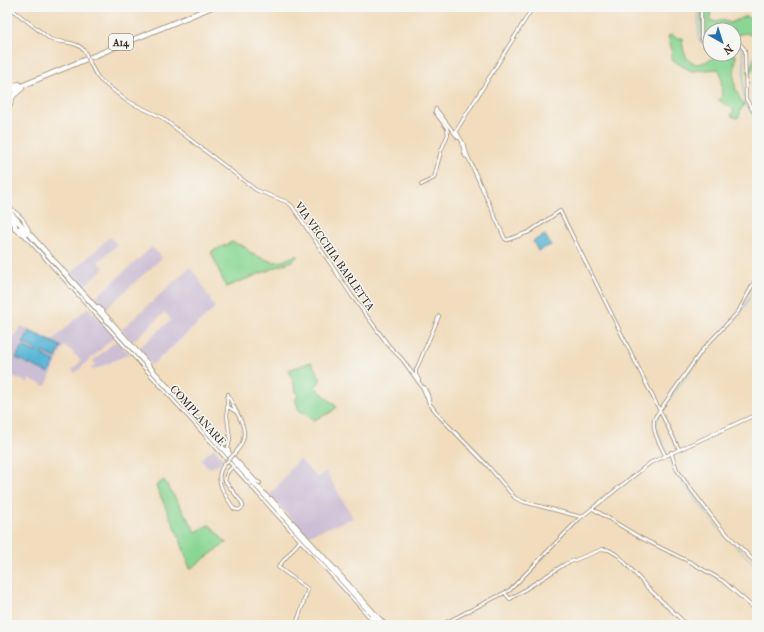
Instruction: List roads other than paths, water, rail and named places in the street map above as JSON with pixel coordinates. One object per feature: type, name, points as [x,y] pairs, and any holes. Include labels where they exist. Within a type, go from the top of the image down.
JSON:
[{"type":"highway","name":"A14","points":[[7,90],[205,7]]},
{"type":"highway","name":"A14","points":[[7,113],[14,96],[20,89],[212,7]]},
{"type":"highway","name":"A14","points":[[7,90],[78,63]]},
{"type":"highway","points":[[7,209],[16,225],[15,229],[26,234]]},
{"type":"highway","points":[[9,215],[18,219],[22,218],[21,222],[25,229]]},
{"type":"highway","points":[[9,215],[25,229],[382,625]]},
{"type":"highway","points":[[9,215],[378,625]]},
{"type":"street","name":"VIA VECCHIA BARLETTA","points":[[9,7],[50,39],[56,42],[79,45],[85,52],[100,80],[126,101],[162,117],[256,190],[286,202],[292,206],[352,296],[423,388],[429,403],[440,417],[488,466],[515,498],[581,517]]},
{"type":"street","points":[[533,7],[456,131],[463,142],[468,157],[503,237],[506,240],[528,232],[560,211],[679,449]]},
{"type":"street","points":[[700,7],[702,40]]},
{"type":"street","points":[[742,46],[745,50],[746,99],[757,117]]},
{"type":"street","points":[[421,186],[434,178],[441,151],[448,134],[447,128],[435,112],[436,109],[462,144],[465,156],[468,157]]},
{"type":"street","name":"COMPLANARE","points":[[7,206],[22,218],[27,228],[230,453],[256,481],[260,483]]},
{"type":"street","name":"COMPLANARE","points":[[15,229],[25,236],[300,541],[378,625]]},
{"type":"street","points":[[757,277],[738,312],[704,349],[653,421],[653,426],[677,470],[720,527],[757,564]]},
{"type":"street","points":[[429,403],[428,395],[418,378],[416,370],[439,316]]},
{"type":"street","points":[[230,453],[228,448],[230,435],[227,416],[228,394],[232,406],[243,426],[244,433],[242,443],[223,466],[219,474],[220,484],[234,509],[239,510],[243,506],[242,503],[225,481],[227,473],[233,466]]},
{"type":"street","points":[[227,406],[236,412]]},
{"type":"street","points":[[227,406],[232,406]]},
{"type":"street","points":[[227,416],[229,412],[236,412]]},
{"type":"street","points":[[437,625],[444,625],[448,620],[505,592],[515,585],[581,517],[650,463],[757,414]]},
{"type":"street","points":[[220,442],[225,444],[229,442]]},
{"type":"street","points":[[225,447],[229,442]]},
{"type":"street","points":[[271,498],[386,625]]},
{"type":"street","points":[[593,509],[641,538],[717,577],[732,588],[757,611]]},
{"type":"street","points":[[296,625],[308,589],[306,586],[278,567],[300,541]]},
{"type":"street","points":[[505,592],[510,599],[565,564],[603,549],[609,550],[619,556],[647,588],[687,625]]},
{"type":"water","points":[[545,235],[551,245],[538,251],[533,241]]},
{"type":"water","points":[[29,331],[61,346],[56,358],[42,352],[41,354],[55,361],[49,373],[16,358],[22,346],[36,352],[37,350],[23,343]]},
{"type":"waterway","points":[[698,7],[699,40],[702,43]]},
{"type":"waterway","points":[[742,50],[744,60],[743,89],[745,103],[757,122]]},
{"type":"waterway","points":[[757,285],[740,314],[704,352],[666,404],[657,420],[656,427],[675,471],[683,483],[720,530],[757,567]]}]
